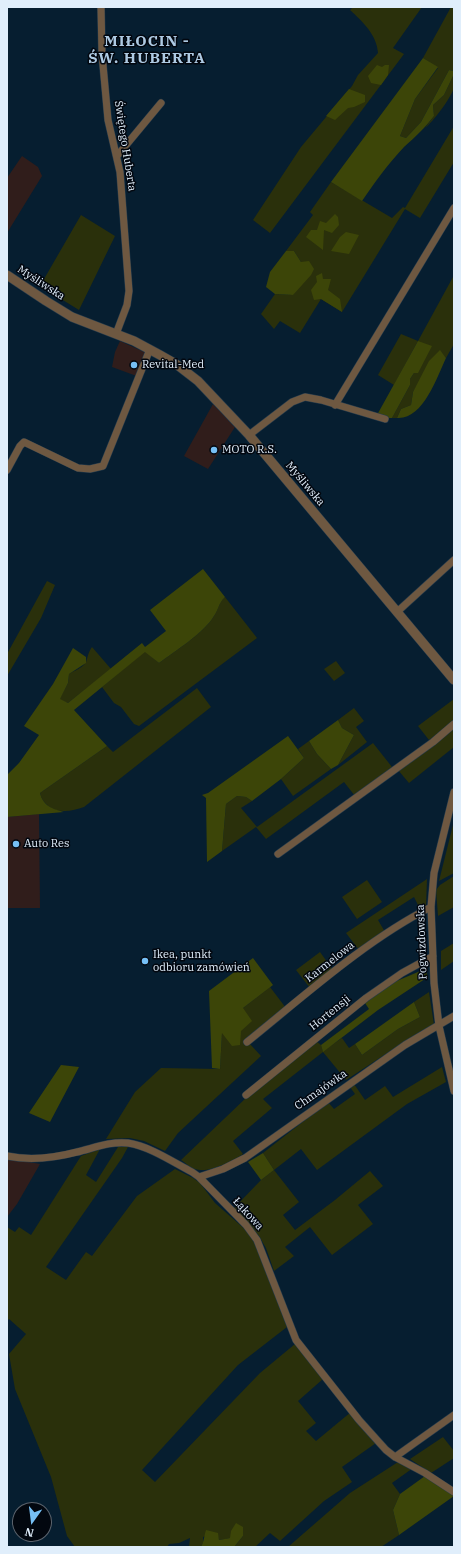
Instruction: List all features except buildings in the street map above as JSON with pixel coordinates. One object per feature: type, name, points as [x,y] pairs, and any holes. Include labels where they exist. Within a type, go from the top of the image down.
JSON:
[{"type":"street","name":"Świętego Huberta","points":[[101,7],[102,54],[108,120],[120,172],[129,291],[127,305],[116,334]]},
{"type":"street","points":[[117,156],[161,103]]},
{"type":"street","points":[[336,404],[454,208]]},
{"type":"street","name":"Myśliwska","points":[[7,275],[60,310],[88,324],[150,349],[176,364],[198,381],[249,435],[454,680]]},
{"type":"street","points":[[7,470],[20,446],[24,442],[78,468],[90,469],[104,466],[150,349]]},
{"type":"street","points":[[249,435],[292,402],[305,397],[336,404],[385,420]]},
{"type":"street","points":[[397,612],[454,560]]},
{"type":"street","points":[[278,854],[433,742],[454,724]]},
{"type":"street","name":"Pogwizdowska","points":[[454,792],[434,873],[431,907],[433,956],[439,1026],[454,1091]]},
{"type":"street","name":"Karmelowa","points":[[247,1042],[356,955],[414,916],[431,907]]},
{"type":"street","name":"Hortensji","points":[[246,1095],[366,998],[402,973],[433,956]]},
{"type":"street","name":"Chmajówka","points":[[199,1178],[223,1169],[244,1158],[405,1045],[454,1016]]},
{"type":"street","name":"Łąkowa","points":[[7,1156],[43,1159],[115,1143],[127,1143],[141,1146],[192,1172],[246,1225],[257,1240],[296,1340],[359,1420],[386,1450],[395,1457],[425,1473],[454,1492]]},
{"type":"street","points":[[395,1457],[454,1415]]},
{"type":"shaded area","points":[[22,156],[38,167],[42,176],[7,233],[7,178]]},
{"type":"shaded area","points":[[120,341],[151,355],[142,378],[112,367],[115,352]]},
{"type":"shaded area","points":[[213,404],[235,427],[208,469],[184,456]]},
{"type":"shaded area","points":[[39,814],[40,908],[7,908],[7,817]]},
{"type":"shaded area","points":[[7,1158],[40,1164],[17,1204],[7,1217]]},
{"type":"green space","points":[[353,7],[422,7],[393,48],[404,54],[270,233],[253,220],[301,147],[352,86],[358,75],[378,53],[375,40],[372,35],[364,24],[350,10]]},
{"type":"green space","points":[[451,7],[454,7],[454,71],[449,70],[421,122],[406,138],[400,136],[415,99],[438,68],[423,58]]},
{"type":"green space","points":[[423,58],[438,67],[415,99],[400,136],[406,138],[421,122],[449,70],[454,71],[454,74],[444,95],[433,105],[434,116],[404,147],[362,201],[331,182]]},
{"type":"green space","points":[[377,65],[382,67],[389,65],[388,75],[381,85],[371,83],[368,76]]},
{"type":"green space","points":[[454,74],[454,87],[450,97],[425,128],[434,116],[433,105],[444,95]]},
{"type":"green space","points":[[349,89],[365,95],[365,102],[348,108],[335,120],[326,116]]},
{"type":"green space","points":[[454,126],[454,162],[420,218],[405,209],[342,312],[321,299],[300,333],[280,321],[274,329],[261,314],[275,294],[293,295],[301,262],[294,251],[286,251],[313,215],[310,212],[331,182],[392,218],[403,207],[405,208]]},
{"type":"green space","points":[[335,214],[338,217],[339,225],[332,233],[324,230],[323,250],[306,237],[311,230],[317,230],[320,221],[326,223]]},
{"type":"green space","points":[[81,215],[115,236],[79,310],[40,286]]},
{"type":"green space","points":[[346,232],[359,235],[349,254],[331,251],[340,237]]},
{"type":"green space","points":[[286,251],[294,251],[301,262],[309,261],[314,269],[311,275],[293,295],[275,294],[266,287],[270,272]]},
{"type":"green space","points":[[322,273],[323,279],[331,279],[328,290],[340,299],[342,312],[321,299],[314,300],[311,290],[317,282],[316,276]]},
{"type":"green space","points":[[453,277],[454,344],[446,358],[440,351],[413,392],[411,405],[401,409],[397,418],[392,418],[410,385],[410,379],[414,373],[418,341]]},
{"type":"green space","points":[[401,334],[418,341],[394,385],[378,375]]},
{"type":"green space","points":[[418,341],[432,346],[418,373],[414,373],[410,379],[410,385],[392,418],[385,418],[377,415]]},
{"type":"green space","points":[[440,350],[446,358],[428,396],[422,405],[414,412],[406,417],[397,418],[401,409],[411,405],[413,392],[429,361]]},
{"type":"green space","points":[[203,569],[225,597],[216,613],[203,629],[159,663],[145,652],[74,710],[107,746],[40,793],[46,804],[52,808],[64,812],[7,817],[7,775],[19,763],[39,735],[24,726],[53,684],[73,648],[86,657],[86,663],[69,674],[68,683],[60,699],[68,703],[142,643],[145,647],[166,631],[150,610]]},
{"type":"green space","points":[[47,581],[55,585],[41,618],[7,676],[7,654]]},
{"type":"green space","points":[[225,597],[257,638],[139,726],[134,724],[121,707],[114,703],[102,687],[145,651],[159,663],[181,647],[203,629],[216,613]]},
{"type":"green space","points":[[92,647],[111,669],[68,703],[59,700],[68,683],[69,674],[85,664]]},
{"type":"green space","points":[[336,661],[345,673],[334,681],[324,669]]},
{"type":"green space","points":[[197,688],[211,707],[84,807],[61,811],[53,809],[43,801],[40,793],[107,746],[113,752]]},
{"type":"green space","points":[[454,699],[454,721],[429,740],[418,726]]},
{"type":"green space","points":[[354,708],[364,721],[356,727],[367,742],[338,765],[354,735],[342,728],[338,720]]},
{"type":"green space","points":[[338,720],[342,728],[354,735],[338,765],[331,769],[317,754],[309,741]]},
{"type":"green space","points":[[454,727],[454,747],[409,783],[398,770]]},
{"type":"green space","points":[[288,736],[304,758],[281,779],[252,801],[246,797],[237,796],[226,804],[222,851],[207,862],[206,798],[202,795],[208,793]]},
{"type":"green space","points":[[309,741],[317,754],[331,769],[293,796],[281,779],[304,758],[298,749]]},
{"type":"green space","points":[[373,743],[392,767],[355,796],[344,782],[266,839],[256,827],[222,851],[226,804],[237,796],[246,797],[252,801],[241,808],[257,827]]},
{"type":"green space","points":[[454,821],[454,873],[439,881]]},
{"type":"green space","points":[[454,876],[454,907],[438,916],[436,890],[440,885]]},
{"type":"green space","points":[[427,879],[426,906],[420,909],[414,897],[378,920],[385,932],[359,950],[346,933]]},
{"type":"green space","points":[[367,880],[382,902],[357,919],[342,897]]},
{"type":"green space","points":[[454,943],[454,961],[441,970],[441,951]]},
{"type":"green space","points":[[320,952],[333,970],[310,988],[296,970]]},
{"type":"green space","points":[[253,958],[273,985],[243,1008],[252,1021],[241,1031],[240,1045],[232,1046],[222,1033],[220,1069],[212,1068],[209,991]]},
{"type":"green space","points":[[425,969],[428,977],[378,1010],[323,1052],[321,1045],[369,1009],[365,1003],[392,983]]},
{"type":"green space","points":[[270,987],[286,1008],[244,1040],[261,1056],[178,1133],[165,1151],[144,1141],[130,1138],[106,1139],[135,1092],[161,1068],[220,1069],[222,1033],[241,1031],[243,1008]]},
{"type":"green space","points":[[429,992],[434,1025],[421,1031],[346,1080],[323,1052],[263,1099],[272,1108],[233,1141],[243,1154],[227,1163],[207,1170],[200,1170],[190,1167],[181,1160],[247,1097],[316,1041],[321,1045],[323,1051],[342,1038],[349,1048],[355,1044],[362,1055],[398,1029],[420,1017],[414,1002]]},
{"type":"green space","points":[[414,1002],[420,1017],[398,1029],[362,1055],[355,1044]]},
{"type":"green space","points":[[61,1065],[79,1067],[50,1122],[29,1113]]},
{"type":"green space","points":[[442,1067],[446,1082],[407,1104],[317,1170],[301,1149],[274,1170],[263,1153],[328,1102],[334,1109],[355,1094],[350,1087],[354,1084],[365,1100],[385,1086],[393,1097]]},
{"type":"green space","points":[[118,1147],[128,1147],[122,1158],[46,1267],[66,1280],[86,1252],[92,1256],[137,1196],[175,1169],[200,1183],[215,1203],[247,1231],[260,1251],[287,1327],[238,1365],[142,1470],[155,1482],[260,1373],[295,1344],[323,1379],[298,1401],[316,1423],[306,1431],[316,1441],[351,1412],[376,1443],[342,1467],[352,1482],[324,1501],[280,1541],[270,1533],[255,1547],[234,1547],[243,1536],[219,1540],[217,1533],[203,1537],[201,1547],[189,1547],[190,1538],[179,1543],[169,1544],[167,1547],[75,1547],[67,1536],[51,1477],[15,1389],[9,1354],[26,1334],[9,1319],[7,1321],[7,1227],[15,1232],[19,1227],[31,1235],[81,1156],[100,1149],[86,1175],[96,1182]]},
{"type":"green space","points":[[263,1153],[274,1170],[261,1180],[248,1162]]},
{"type":"green space","points":[[274,1170],[299,1202],[283,1215],[295,1230],[370,1171],[383,1186],[358,1205],[373,1224],[332,1255],[310,1227],[285,1247],[294,1256],[274,1271],[266,1248],[259,1236],[234,1208],[261,1180]]},
{"type":"green space","points":[[443,1437],[454,1451],[454,1458],[431,1473],[410,1459]]},
{"type":"green space","points":[[398,1462],[413,1468],[392,1483],[400,1494],[393,1510],[399,1535],[381,1547],[288,1547],[350,1493]]},
{"type":"green space","points":[[425,1476],[454,1496],[399,1535],[393,1510],[400,1494]]},
{"type":"green space","points":[[236,1523],[243,1527],[243,1536],[234,1547],[201,1547],[206,1530],[218,1533],[219,1540],[230,1538],[231,1531]]},
{"type":"place","name":"Revital-Med","points":[[134,365]]},
{"type":"place","name":"MOTO R.S.","points":[[214,450]]},
{"type":"place","name":"Auto Res","points":[[16,844]]},
{"type":"place","name":"Ikea, punkt odbioru zamówień","points":[[145,961]]},
{"type":"district","name":"MIŁOCIN - ŚW. HUBERTA","points":[[147,50]]}]
